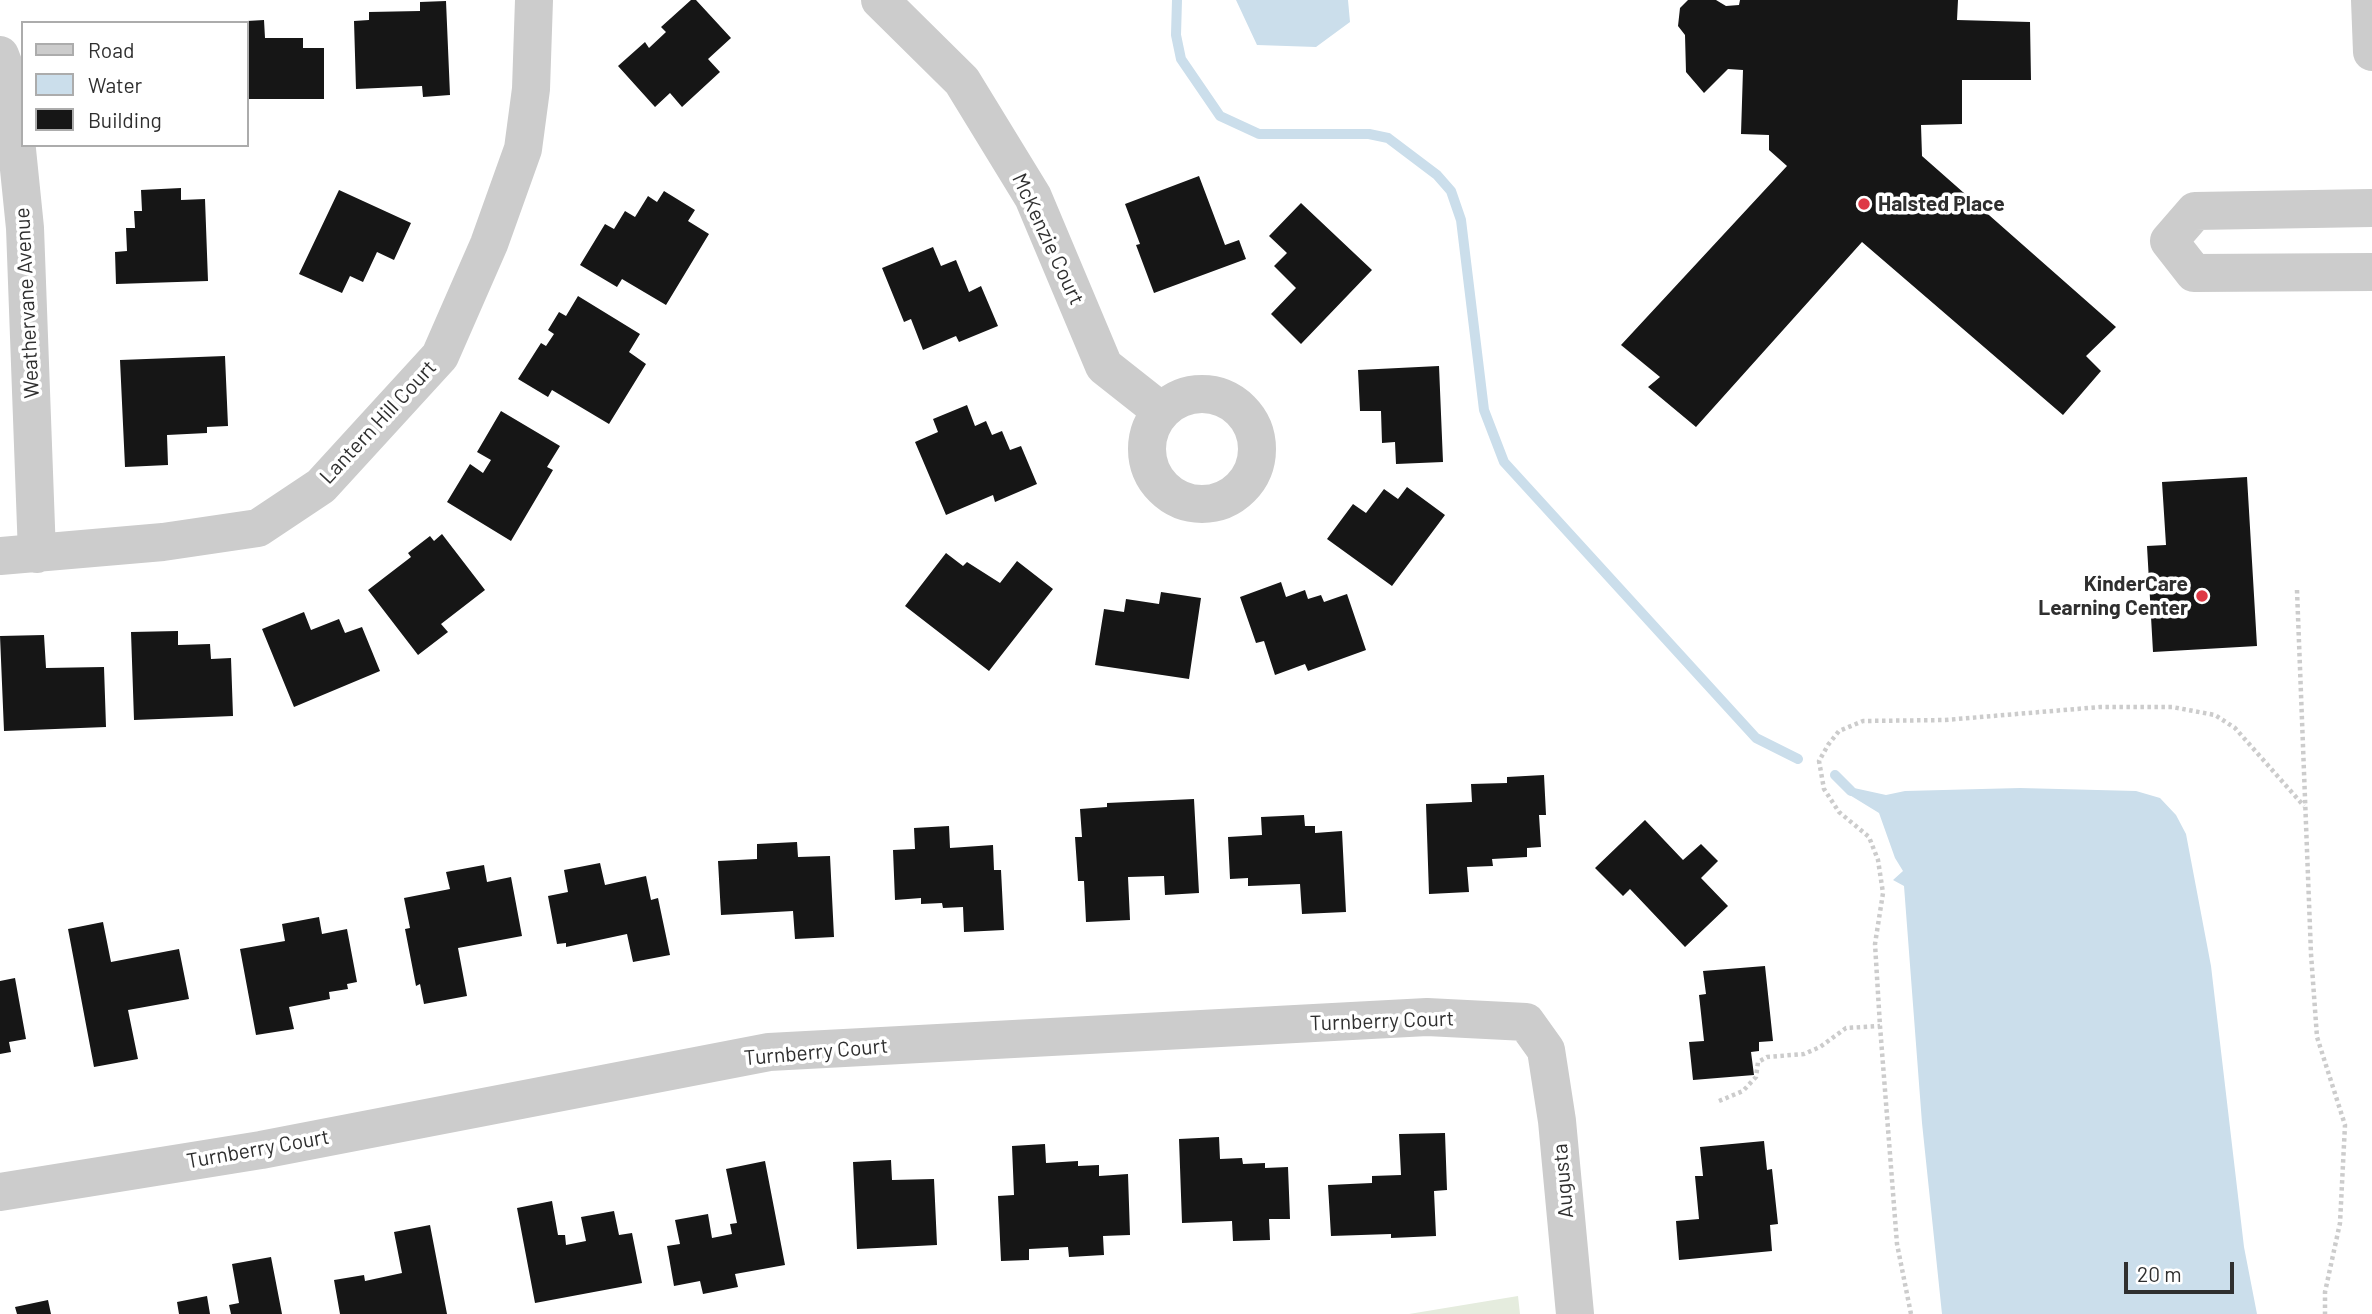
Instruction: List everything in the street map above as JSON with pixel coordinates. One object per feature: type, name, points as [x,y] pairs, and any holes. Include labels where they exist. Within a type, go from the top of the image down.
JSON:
[{"type":"street","name":"Lantern Hill Court","points":[[19,555],[163,542],[258,528],[321,486],[440,356],[489,244],[523,149],[531,89],[534,0]]},
{"type":"street","name":"McKenzie Court","points":[[880,0],[962,81],[1026,185],[1104,366],[1161,411]]},
{"type":"street","points":[[2370,0],[2372,52]]},
{"type":"street","name":"Weathervane Avenue","points":[[0,55],[10,81],[25,228],[19,555]]},
{"type":"street","points":[[2372,208],[2195,211],[2169,241],[2194,272],[2372,272]]},
{"type":"street","name":"Turnberry Court","points":[[0,1192],[261,1150],[769,1052],[1427,1017],[1526,1022],[1546,1049]]},
{"type":"street","name":"Augusta","points":[[1546,1049],[1558,1121],[1575,1314]]},
{"type":"path","points":[[2297,590],[2304,806],[2318,1037],[2345,1125],[2340,1223],[2325,1292],[2325,1314]]},
{"type":"path","points":[[1911,1314],[1897,1244],[1880,1026],[1875,944],[1883,893],[1878,860],[1869,838],[1839,812],[1824,789],[1819,761],[1839,731],[1863,721],[1945,720],[2100,706],[2172,706],[2215,715],[2235,728],[2304,806]]},
{"type":"path","points":[[1719,1101],[1743,1091],[1756,1077],[1758,1062],[1767,1057],[1804,1054],[1820,1047],[1846,1028],[1880,1026]]},
{"type":"shaded area","points":[[1518,1296],[1520,1314],[1409,1314]]},
{"type":"water","points":[[1236,0],[1348,0],[1350,22],[1316,47],[1257,45]]},
{"type":"water","points":[[1854,788],[1886,795],[1905,791],[2020,788],[2136,791],[2160,798],[2176,815],[2186,834],[2211,966],[2244,1247],[2257,1314],[1942,1314],[1922,1123],[1904,886],[1893,880],[1903,871],[1895,858],[1879,813],[1848,794]]},
{"type":"building","points":[[691,0],[696,0],[731,38],[708,59],[720,72],[682,107],[670,93],[655,107],[618,66],[645,42],[649,48],[666,32],[661,27]]},
{"type":"building","name":"Halsted Place","points":[[1688,0],[1716,0],[1726,6],[1739,5],[1740,0],[1958,0],[1957,20],[2030,22],[2031,80],[1962,80],[1962,124],[1921,125],[1922,156],[2116,327],[2086,356],[2101,371],[2063,415],[1862,242],[1696,427],[1648,387],[1660,377],[1621,345],[1787,166],[1769,150],[1769,135],[1741,134],[1743,70],[1728,69],[1704,93],[1686,72],[1685,35],[1678,26],[1680,8]]},
{"type":"building","points":[[446,1],[450,95],[423,97],[422,86],[356,89],[354,21],[369,20],[369,12],[420,11],[420,2]]},
{"type":"building","points":[[264,20],[265,38],[303,38],[303,48],[324,48],[324,99],[248,99],[247,21]]},
{"type":"building","points":[[1199,176],[1225,245],[1239,240],[1246,259],[1154,293],[1136,245],[1140,244],[1125,204]]},
{"type":"building","points":[[181,188],[181,200],[205,199],[208,281],[116,284],[115,252],[127,251],[126,228],[135,228],[134,211],[142,211],[141,190]]},
{"type":"building","points":[[339,190],[411,223],[394,260],[377,252],[363,282],[350,276],[342,293],[299,274]]},
{"type":"building","points":[[664,191],[695,210],[688,221],[709,234],[666,305],[622,279],[617,287],[580,265],[605,224],[614,229],[625,211],[635,217],[648,196],[657,202]]},
{"type":"building","points":[[1301,203],[1372,270],[1301,344],[1271,314],[1296,288],[1274,266],[1287,253],[1269,236]]},
{"type":"building","points":[[933,247],[941,266],[956,260],[969,292],[981,286],[998,326],[959,342],[956,336],[923,350],[911,319],[904,322],[882,268]]},
{"type":"building","points":[[578,296],[640,334],[629,352],[646,364],[609,424],[552,390],[548,397],[518,379],[541,343],[546,346],[554,334],[548,330],[559,312],[566,316]]},
{"type":"building","points":[[225,356],[228,426],[207,427],[207,433],[167,435],[168,465],[125,467],[120,360]]},
{"type":"building","points":[[1439,366],[1443,462],[1396,464],[1395,442],[1382,443],[1381,411],[1360,411],[1358,370]]},
{"type":"building","points":[[967,405],[975,426],[986,421],[992,435],[1002,431],[1010,450],[1021,446],[1037,484],[995,502],[993,495],[946,515],[915,442],[938,432],[933,419]]},
{"type":"building","points":[[501,411],[560,446],[547,467],[553,470],[511,541],[447,502],[470,464],[483,473],[491,460],[477,452]]},
{"type":"building","name":"KinderCare Learning Center","points":[[2247,477],[2257,646],[2153,652],[2147,546],[2166,545],[2162,482]]},
{"type":"building","points":[[1407,487],[1445,515],[1392,586],[1327,539],[1353,504],[1366,513],[1384,489],[1398,499]]},
{"type":"building","points":[[442,534],[485,590],[441,624],[448,632],[418,655],[368,590],[411,557],[408,553],[430,536],[434,541]]},
{"type":"building","points":[[946,553],[963,566],[967,562],[1000,583],[1017,561],[1053,589],[989,671],[905,606]]},
{"type":"building","points":[[1281,582],[1286,597],[1305,590],[1308,599],[1321,595],[1324,602],[1347,594],[1366,650],[1308,671],[1305,664],[1275,675],[1264,641],[1256,643],[1240,597]]},
{"type":"building","points":[[1161,592],[1201,598],[1189,679],[1095,665],[1104,609],[1124,612],[1126,599],[1159,604]]},
{"type":"building","points":[[304,612],[311,630],[339,619],[345,633],[362,627],[380,671],[294,707],[262,629]]},
{"type":"building","points":[[178,631],[178,645],[210,644],[211,659],[231,658],[233,716],[134,720],[131,632]]},
{"type":"building","points":[[44,635],[46,668],[104,667],[106,727],[4,731],[0,636]]},
{"type":"building","points":[[1544,775],[1546,815],[1539,815],[1541,847],[1527,848],[1527,857],[1492,859],[1493,866],[1467,867],[1469,892],[1429,894],[1426,804],[1472,802],[1471,784],[1507,783],[1507,777]]},
{"type":"building","points":[[1194,799],[1199,893],[1165,895],[1164,876],[1128,877],[1130,920],[1086,922],[1084,881],[1078,881],[1075,837],[1082,837],[1080,809],[1107,807],[1107,803]]},
{"type":"building","points":[[1304,815],[1305,826],[1315,826],[1315,833],[1342,831],[1346,912],[1302,914],[1300,884],[1248,886],[1248,878],[1230,879],[1228,837],[1262,835],[1261,817]]},
{"type":"building","points":[[1645,820],[1683,860],[1701,844],[1718,861],[1701,878],[1728,906],[1685,947],[1630,889],[1623,896],[1595,868]]},
{"type":"building","points":[[949,826],[950,848],[993,845],[994,870],[1001,870],[1004,930],[964,932],[963,907],[943,908],[942,903],[921,904],[921,898],[895,900],[893,850],[915,849],[914,828]]},
{"type":"building","points":[[797,842],[798,857],[830,856],[834,937],[795,939],[793,911],[721,915],[718,861],[757,859],[757,844]]},
{"type":"building","points":[[600,863],[605,885],[646,876],[651,900],[658,898],[670,955],[633,962],[627,934],[566,947],[566,943],[557,944],[548,896],[568,892],[564,870]]},
{"type":"building","points":[[484,865],[487,882],[511,877],[522,936],[458,948],[467,996],[424,1004],[420,984],[416,986],[405,929],[410,928],[404,898],[450,889],[446,872]]},
{"type":"building","points":[[319,917],[322,934],[347,929],[357,982],[347,984],[348,989],[329,992],[330,999],[289,1007],[294,1029],[256,1035],[240,949],[285,941],[282,924]]},
{"type":"building","points":[[103,922],[111,962],[179,949],[189,999],[128,1010],[138,1059],[94,1067],[68,929]]},
{"type":"building","points":[[1765,966],[1773,1041],[1759,1042],[1759,1051],[1751,1052],[1754,1075],[1693,1080],[1689,1042],[1704,1041],[1699,995],[1706,994],[1703,971]]},
{"type":"building","points":[[15,978],[26,1039],[9,1042],[11,1052],[0,1054],[0,981]]},
{"type":"building","points":[[1445,1133],[1447,1190],[1434,1191],[1436,1236],[1331,1236],[1328,1185],[1372,1183],[1372,1176],[1401,1175],[1399,1134]]},
{"type":"building","points":[[1219,1137],[1220,1159],[1242,1158],[1243,1164],[1265,1163],[1265,1168],[1288,1167],[1290,1219],[1269,1219],[1270,1240],[1233,1241],[1232,1221],[1182,1223],[1179,1139]]},
{"type":"building","points":[[1764,1141],[1767,1170],[1772,1169],[1778,1224],[1770,1225],[1772,1251],[1679,1260],[1676,1221],[1699,1219],[1695,1176],[1703,1176],[1700,1147]]},
{"type":"building","points":[[1045,1144],[1046,1163],[1078,1161],[1078,1166],[1099,1165],[1099,1176],[1128,1174],[1130,1235],[1103,1236],[1104,1255],[1069,1257],[1068,1247],[1029,1249],[1029,1260],[1001,1261],[998,1196],[1014,1195],[1012,1146]]},
{"type":"building","points":[[891,1160],[892,1180],[934,1179],[937,1245],[857,1249],[853,1162]]},
{"type":"building","points":[[765,1161],[785,1265],[735,1274],[738,1287],[703,1294],[700,1281],[674,1286],[667,1246],[680,1244],[675,1220],[708,1214],[712,1238],[732,1234],[730,1224],[737,1223],[726,1169]]},
{"type":"building","points":[[552,1201],[558,1235],[565,1235],[566,1245],[586,1241],[581,1217],[614,1211],[619,1235],[632,1233],[642,1283],[535,1303],[517,1208]]},
{"type":"building","points":[[430,1225],[447,1314],[340,1314],[334,1280],[364,1275],[365,1281],[402,1273],[394,1232]]},
{"type":"building","points":[[271,1257],[282,1314],[231,1314],[229,1305],[239,1303],[232,1264]]},
{"type":"building","points":[[207,1296],[210,1314],[179,1314],[177,1302]]},
{"type":"building","points":[[48,1300],[51,1314],[17,1314],[15,1307]]},
{"type":"waterway","points":[[1177,0],[1176,35],[1181,59],[1220,116],[1259,134],[1369,134],[1388,138],[1437,175],[1451,191],[1461,220],[1484,410],[1504,462],[1756,738],[1798,759]]},
{"type":"waterway","points":[[1835,775],[1851,791]]},
{"type":"place","name":"Halsted Place","points":[[1864,204]]},
{"type":"place","name":"KinderCare Learning Center","points":[[2202,596]]}]
